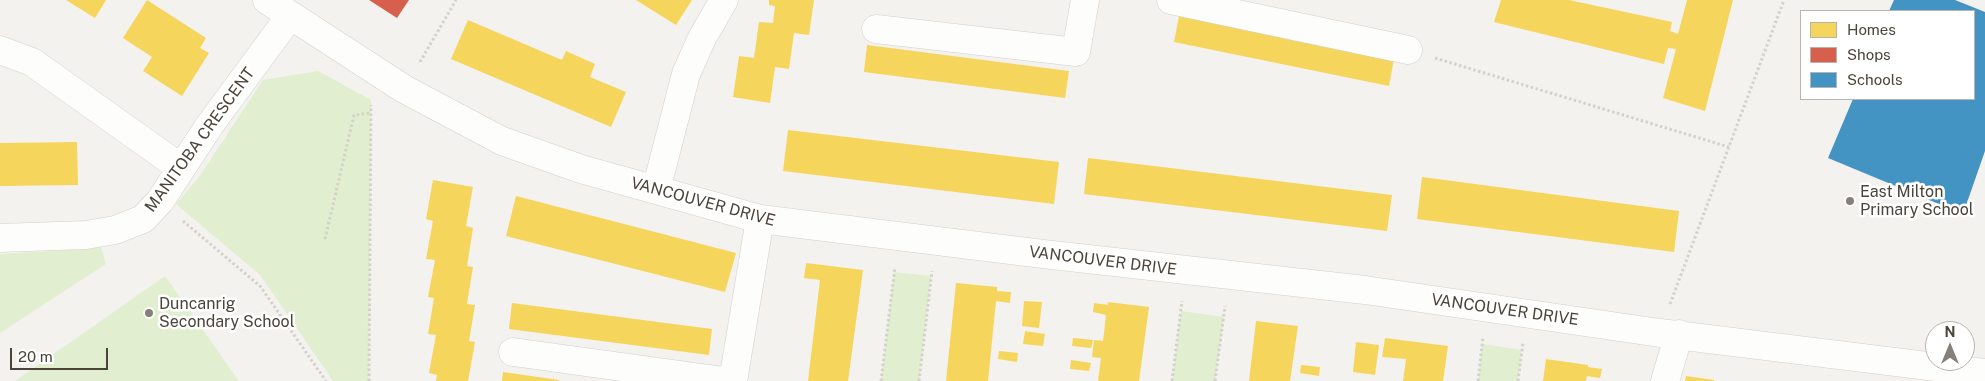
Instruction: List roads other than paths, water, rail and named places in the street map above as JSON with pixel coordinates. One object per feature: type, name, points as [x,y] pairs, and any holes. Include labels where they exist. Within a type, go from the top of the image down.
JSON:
[{"type":"street","name":"VANCOUVER DRIVE","points":[[267,0],[404,89],[502,141],[581,169],[760,219],[1230,276],[1365,290],[1528,312],[1669,334],[1985,373]]},
{"type":"street","points":[[656,190],[686,74],[702,38],[724,0]]},
{"type":"street","points":[[876,29],[1076,52],[1085,0]]},
{"type":"street","points":[[1171,0],[1408,50]]},
{"type":"street","name":"MANITOBA CRESCENT","points":[[0,238],[86,235],[115,230],[143,219],[160,201],[209,126],[290,16]]},
{"type":"street","points":[[0,50],[32,62],[181,168]]},
{"type":"street","points":[[733,381],[760,219]]},
{"type":"street","points":[[1665,381],[1669,334]]},
{"type":"street","points":[[513,352],[724,381]]},
{"type":"place","name":"East Milton Primary School","points":[[1850,201]]},
{"type":"place","name":"Duncanrig Secondary School","points":[[149,313]]}]
